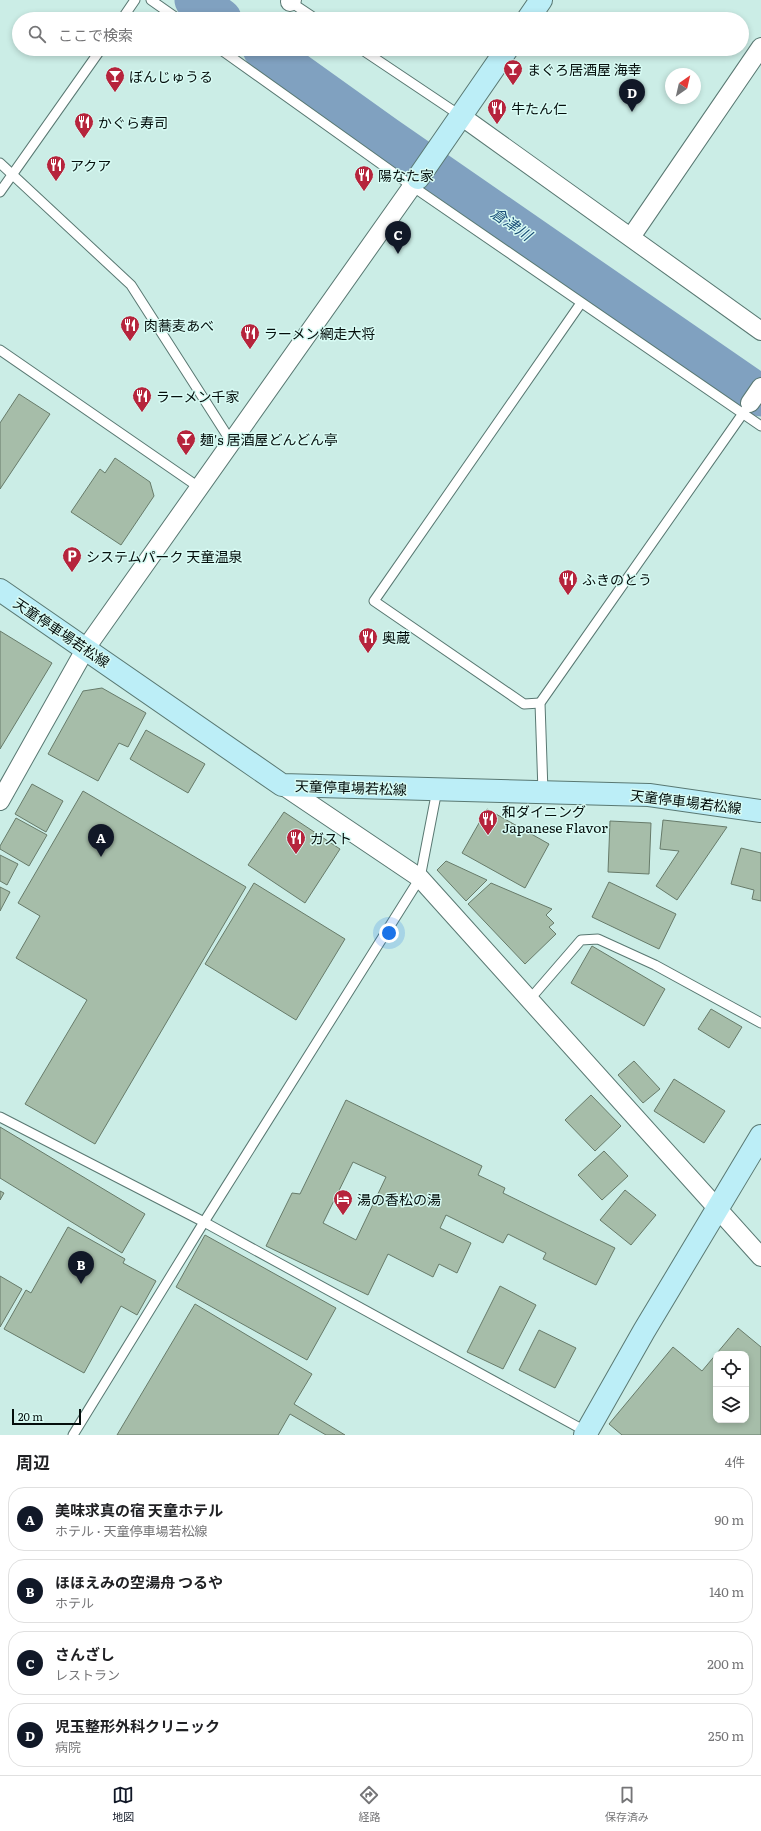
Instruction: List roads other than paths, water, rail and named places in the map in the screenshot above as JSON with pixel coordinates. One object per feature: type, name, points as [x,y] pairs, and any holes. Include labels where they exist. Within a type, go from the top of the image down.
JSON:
[{"type":"main road","points":[[533,12],[541,0]]},
{"type":"main road","points":[[415,182],[502,56]]},
{"type":"main road","name":"天童停車場若松線","points":[[0,590],[86,648],[282,785],[649,795],[761,811]]},
{"type":"main road","points":[[586,1433],[644,1331],[761,1136]]},
{"type":"street","points":[[631,237],[761,47]]},
{"type":"street","points":[[458,121],[631,237],[761,331]]},
{"type":"street","points":[[0,801],[86,648],[415,182]]},
{"type":"street","points":[[746,408],[761,387]]},
{"type":"street","points":[[282,785],[420,878],[530,999],[716,1209],[761,1257]]},
{"type":"lane","points":[[127,12],[136,0]]},
{"type":"lane","points":[[151,0],[168,12]]},
{"type":"lane","points":[[290,1],[306,12]]},
{"type":"lane","points":[[0,192],[96,56]]},
{"type":"lane","points":[[230,56],[415,182],[581,303],[746,408],[761,426]]},
{"type":"lane","points":[[370,56],[458,121]]},
{"type":"lane","points":[[0,163],[131,285],[232,443]]},
{"type":"lane","points":[[540,703],[524,704],[374,601],[581,303]]},
{"type":"lane","points":[[0,350],[200,488]]},
{"type":"lane","points":[[543,792],[540,703],[746,408]]},
{"type":"lane","points":[[73,1435],[204,1222],[420,878],[437,789]]},
{"type":"lane","points":[[530,999],[581,940],[598,939],[655,965],[761,1023]]},
{"type":"lane","points":[[0,1117],[204,1222],[586,1433]]},
{"type":"waterway","name":"倉津川","points":[[195,0],[211,12]]},
{"type":"waterway","name":"倉津川","points":[[273,56],[386,137],[761,396]]},
{"type":"place","name":"まぐろ居酒屋 海幸","points":[[513,86]]},
{"type":"place","name":"ぼんじゅうる","points":[[115,93]]},
{"type":"place","name":"児玉整形外科クリニック","points":[[632,112]]},
{"type":"place","name":"牛たん仁","points":[[497,125]]},
{"type":"place","name":"かぐら寿司","points":[[84,139]]},
{"type":"place","name":"アクア","points":[[56,182]]},
{"type":"place","name":"陽なた家","points":[[364,192]]},
{"type":"place","name":"さんざし","points":[[398,254]]},
{"type":"place","name":"肉蕎麦あべ","points":[[130,342]]},
{"type":"place","name":"ラーメン網走大将","points":[[250,350]]},
{"type":"place","name":"ラーメン千家","points":[[142,413]]},
{"type":"place","name":"麺's 居酒屋どんどん亭","points":[[186,456]]},
{"type":"place","name":"システムパーク 天童温泉","points":[[72,573]]},
{"type":"place","name":"ふきのとう","points":[[568,596]]},
{"type":"place","name":"奥蔵","points":[[368,654]]},
{"type":"place","name":"和ダイニング Japanese Flavor","points":[[488,836]]},
{"type":"place","name":"ガスト","points":[[296,855]]},
{"type":"place","name":"美味求真の宿 天童ホテル","points":[[101,857]]},
{"type":"place","name":"湯の香松の湯","points":[[343,1216]]},
{"type":"place","name":"ほほえみの空湯舟 つるや","points":[[81,1284]]}]
